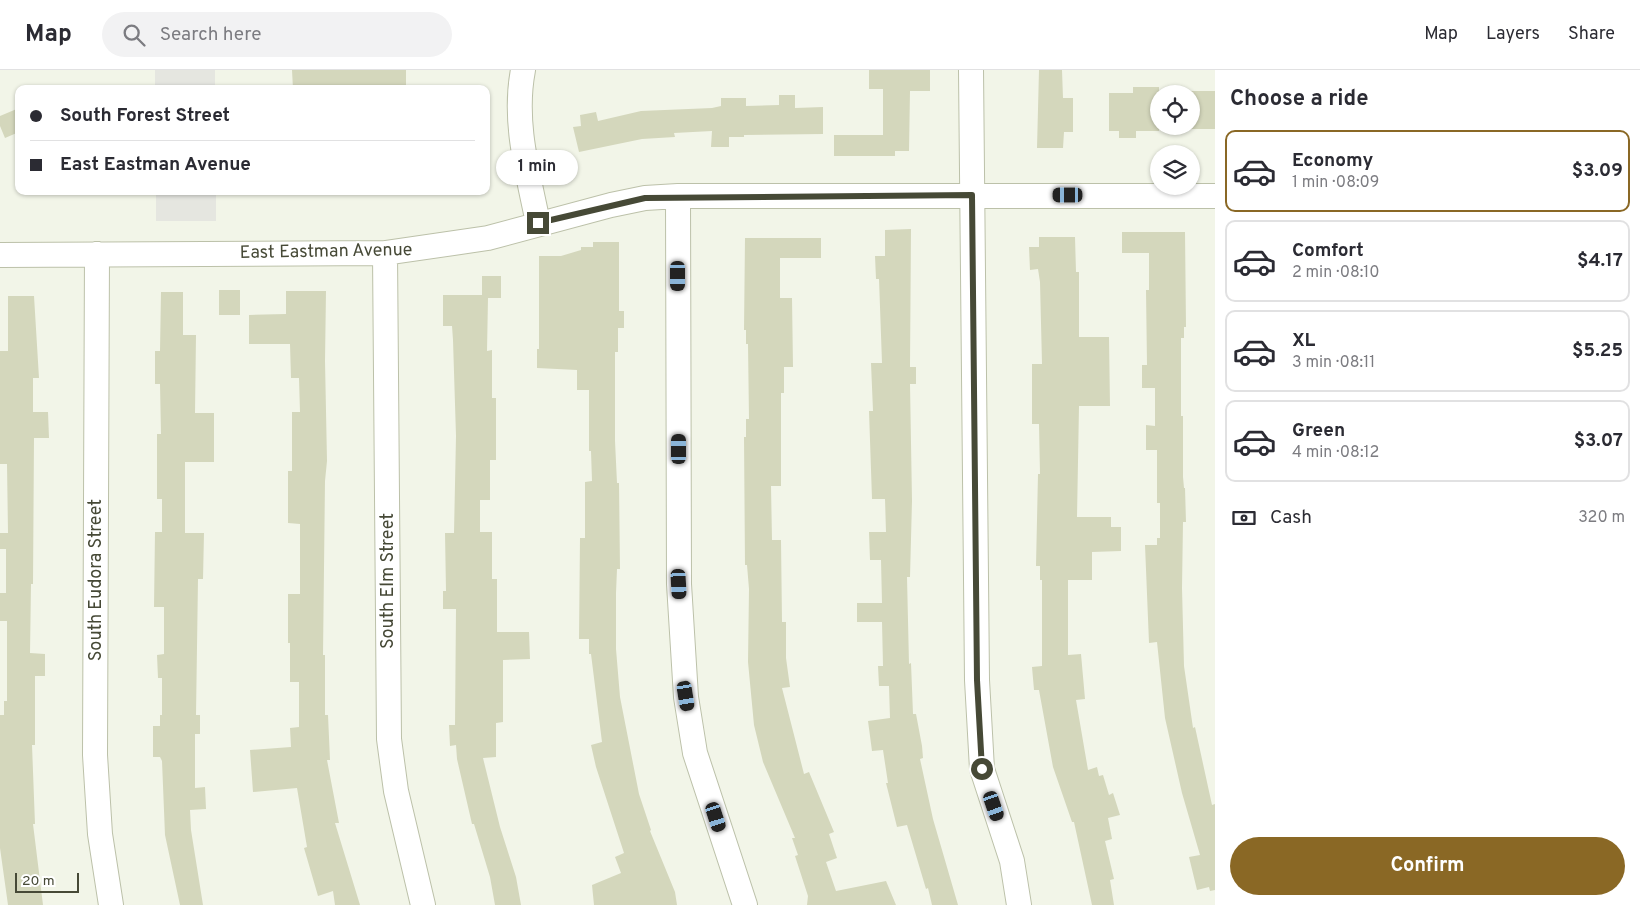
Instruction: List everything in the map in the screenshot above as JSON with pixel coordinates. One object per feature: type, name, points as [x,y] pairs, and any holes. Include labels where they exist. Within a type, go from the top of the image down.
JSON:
[{"type":"street","points":[[523,70],[519,92],[521,141],[538,223]]},
{"type":"street","points":[[971,70],[977,680],[982,769],[1012,861],[1019,905]]},
{"type":"street","points":[[678,196],[679,584],[686,696],[695,753],[745,905]]},
{"type":"street","name":"East Eastman Avenue","points":[[0,255],[385,253],[488,238],[538,223],[645,198],[678,196],[1215,196]]},
{"type":"street","name":"South Elm Street","points":[[385,253],[389,739],[396,791],[423,905]]},
{"type":"street","name":"South Eudora Street","points":[[97,254],[95,755],[100,834],[111,905]]},
{"type":"shaded area","points":[[155,70],[215,70],[215,85],[155,85]]},
{"type":"shaded area","points":[[156,195],[216,195],[216,221],[156,221]]},
{"type":"building","points":[[292,70],[406,70],[406,85],[293,85]]},
{"type":"building","points":[[869,70],[930,70],[930,91],[910,91],[909,151],[895,151],[895,156],[834,156],[834,135],[883,135],[883,89],[869,89]]},
{"type":"building","points":[[1039,70],[1062,70],[1063,98],[1073,98],[1073,132],[1064,132],[1063,148],[1037,148]]},
{"type":"building","points":[[1133,87],[1150,87],[1150,131],[1136,131],[1136,138],[1119,138],[1119,131],[1109,131],[1109,93],[1133,93]]},
{"type":"building","points":[[1200,91],[1215,91],[1215,129],[1200,129]]},
{"type":"building","points":[[779,95],[795,95],[795,108],[823,107],[823,134],[744,135],[744,137],[729,137],[729,147],[711,147],[712,131],[674,133],[675,137],[642,139],[579,152],[573,127],[581,126],[580,115],[596,112],[598,121],[641,111],[712,108],[721,106],[721,98],[746,98],[746,106],[779,105]]},
{"type":"building","points":[[15,110],[15,134],[5,138],[0,126],[0,116]]},
{"type":"building","points":[[911,229],[910,367],[916,367],[916,384],[910,384],[912,501],[910,577],[907,577],[909,664],[911,663],[913,714],[916,714],[922,746],[923,758],[920,759],[933,819],[958,905],[932,905],[907,825],[897,827],[886,783],[888,783],[883,750],[872,751],[868,721],[890,718],[889,686],[879,686],[878,666],[883,666],[882,622],[857,622],[857,603],[882,603],[881,560],[870,560],[869,532],[886,532],[885,499],[872,499],[869,411],[873,411],[871,363],[882,363],[879,279],[876,279],[875,256],[885,256],[885,230]]},
{"type":"building","points":[[1122,232],[1185,232],[1186,327],[1184,327],[1184,338],[1181,338],[1181,416],[1183,416],[1183,477],[1186,522],[1183,522],[1182,588],[1184,666],[1193,728],[1195,727],[1212,805],[1215,804],[1215,890],[1210,891],[1209,887],[1197,890],[1189,857],[1200,855],[1182,793],[1165,718],[1157,642],[1149,643],[1145,545],[1157,545],[1157,538],[1160,538],[1160,503],[1157,503],[1157,450],[1146,450],[1146,425],[1155,426],[1155,388],[1142,388],[1142,365],[1147,365],[1146,290],[1149,290],[1149,253],[1122,253]]},
{"type":"building","points":[[1039,237],[1075,237],[1076,272],[1079,272],[1079,337],[1109,337],[1110,406],[1079,406],[1077,517],[1111,517],[1111,527],[1121,527],[1121,551],[1092,552],[1092,580],[1068,580],[1068,655],[1081,654],[1085,699],[1076,700],[1088,770],[1097,767],[1099,776],[1103,775],[1109,795],[1113,793],[1120,815],[1108,818],[1112,839],[1105,841],[1114,879],[1110,880],[1114,905],[1092,905],[1074,822],[1072,822],[1053,767],[1039,690],[1034,690],[1032,667],[1042,666],[1042,580],[1040,580],[1040,566],[1036,566],[1038,474],[1040,474],[1039,424],[1032,424],[1032,364],[1042,364],[1040,282],[1038,269],[1030,270],[1029,247],[1039,247]]},
{"type":"building","points":[[745,238],[821,238],[821,258],[780,258],[780,298],[792,298],[793,367],[784,367],[784,393],[781,393],[781,486],[771,486],[772,540],[781,540],[782,622],[786,622],[786,658],[790,687],[782,688],[804,774],[809,772],[834,832],[829,834],[837,858],[826,862],[836,891],[886,881],[896,905],[807,905],[808,896],[795,856],[798,855],[792,838],[795,838],[763,762],[754,725],[748,662],[749,589],[747,565],[745,565],[744,437],[746,437],[746,419],[749,419],[748,344],[746,344],[746,330],[744,330]]},
{"type":"building","points":[[593,242],[619,242],[619,311],[624,311],[624,328],[618,328],[618,352],[615,352],[615,441],[617,483],[619,483],[620,569],[617,569],[616,649],[620,697],[639,794],[650,831],[675,892],[677,905],[594,905],[592,885],[621,873],[615,857],[624,853],[596,767],[591,745],[602,742],[591,654],[589,654],[589,639],[579,639],[580,538],[585,538],[585,482],[592,481],[591,451],[589,451],[589,390],[577,390],[577,370],[537,368],[537,349],[539,349],[539,256],[561,256],[581,250],[581,247],[593,247]]},
{"type":"building","points":[[482,276],[501,276],[501,298],[488,298],[487,351],[492,350],[492,398],[496,398],[496,460],[490,460],[490,500],[480,500],[480,532],[492,532],[492,579],[497,579],[497,632],[529,632],[530,659],[503,660],[503,722],[496,723],[496,757],[483,758],[500,827],[516,877],[521,905],[495,905],[490,877],[474,824],[472,824],[457,759],[456,745],[450,746],[449,725],[455,725],[456,609],[443,609],[443,591],[446,591],[445,533],[454,533],[456,436],[452,326],[443,326],[443,295],[482,295]]},
{"type":"building","points":[[219,290],[240,290],[240,315],[219,315]]},
{"type":"building","points":[[286,291],[326,291],[327,461],[325,481],[323,655],[325,655],[325,715],[328,715],[330,760],[327,760],[339,823],[335,823],[360,905],[335,905],[333,891],[318,896],[304,848],[307,847],[297,788],[253,792],[250,750],[291,747],[290,728],[299,727],[299,682],[290,682],[288,594],[300,594],[300,524],[288,523],[288,471],[292,471],[292,412],[300,412],[299,378],[291,378],[290,344],[249,344],[249,315],[286,314]]},
{"type":"building","points":[[161,292],[183,292],[183,335],[196,335],[195,413],[214,413],[214,462],[185,462],[185,533],[204,533],[203,579],[198,579],[196,715],[200,715],[200,734],[195,734],[195,788],[205,787],[206,809],[190,810],[191,830],[203,905],[180,905],[165,835],[162,761],[160,757],[153,757],[153,726],[160,726],[160,715],[162,715],[162,678],[158,678],[157,655],[164,654],[164,607],[154,607],[155,532],[162,532],[162,499],[157,499],[157,434],[161,434],[160,384],[155,384],[155,351],[160,351]]},
{"type":"building","points":[[8,296],[34,296],[39,378],[33,378],[33,412],[48,412],[49,438],[34,438],[33,584],[31,584],[30,653],[45,654],[45,676],[35,676],[35,745],[32,745],[35,824],[33,824],[43,905],[8,905],[0,848],[0,715],[4,715],[4,701],[7,701],[7,621],[0,621],[0,593],[6,593],[6,549],[0,549],[0,533],[8,533],[7,464],[0,464],[0,351],[8,351]]},
{"type":"route","points":[[538,223],[645,198],[678,196],[972,195],[977,680],[982,769]]}]
